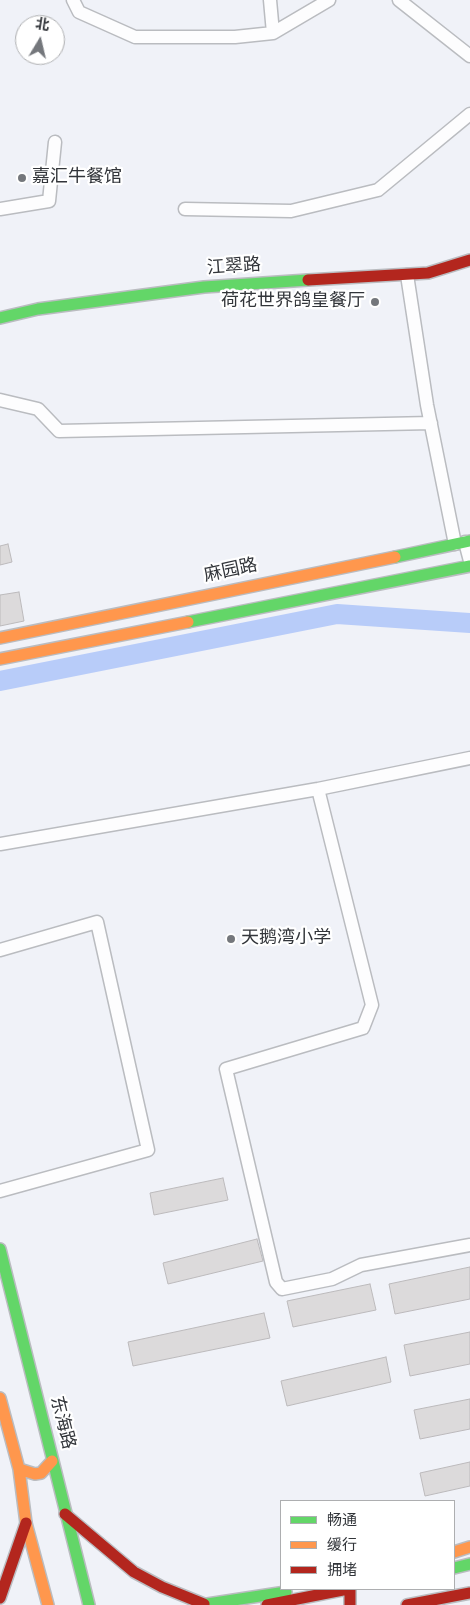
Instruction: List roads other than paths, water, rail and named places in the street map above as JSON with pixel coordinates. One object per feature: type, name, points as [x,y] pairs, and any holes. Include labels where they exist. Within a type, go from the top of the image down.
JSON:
[{"type":"main road","name":"江翠路","points":[[0,318],[38,309],[204,286],[428,273],[470,260]]},
{"type":"main road","name":"麻园路","points":[[0,638],[463,542]]},
{"type":"main road","points":[[0,659],[470,566]]},
{"type":"main road","name":"东海路","points":[[0,1249],[89,1605]]},
{"type":"main road","points":[[0,1398],[19,1469],[26,1523],[48,1605]]},
{"type":"main road","points":[[19,1469],[35,1474],[41,1473],[52,1461]]},
{"type":"main road","points":[[65,1514],[134,1572],[202,1605],[300,1590]]},
{"type":"main road","points":[[0,1598],[8,1580],[26,1523]]},
{"type":"main road","points":[[455,1552],[470,1547]]},
{"type":"main road","points":[[455,1568],[470,1564]]},
{"type":"main road","points":[[267,1605],[344,1590]]},
{"type":"main road","points":[[349,1590],[350,1605]]},
{"type":"main road","points":[[407,1605],[470,1593]]},
{"type":"street","points":[[73,0],[79,12],[135,36],[235,37],[273,33],[330,0]]},
{"type":"street","points":[[270,0],[273,33]]},
{"type":"street","points":[[399,0],[470,56]]},
{"type":"street","points":[[185,209],[291,211],[378,190],[470,114]]},
{"type":"street","points":[[0,209],[49,201],[55,142]]},
{"type":"street","points":[[407,275],[431,424],[463,542],[470,560]]},
{"type":"street","points":[[0,400],[38,409],[59,432],[431,424]]},
{"type":"street","points":[[0,844],[318,789],[470,758]]},
{"type":"street","points":[[318,789],[372,1005],[363,1028],[226,1069],[276,1282],[282,1289],[332,1279],[361,1265],[470,1245]]},
{"type":"street","points":[[0,950],[97,922],[148,1150],[0,1191]]},
{"type":"waterway","points":[[0,681],[337,614],[470,623]]},
{"type":"place","name":"嘉汇牛餐馆","points":[[22,178]]},
{"type":"place","name":"荷花世界鸽皇餐厅","points":[[375,302]]},
{"type":"place","name":"天鹅湾小学","points":[[231,939]]}]
